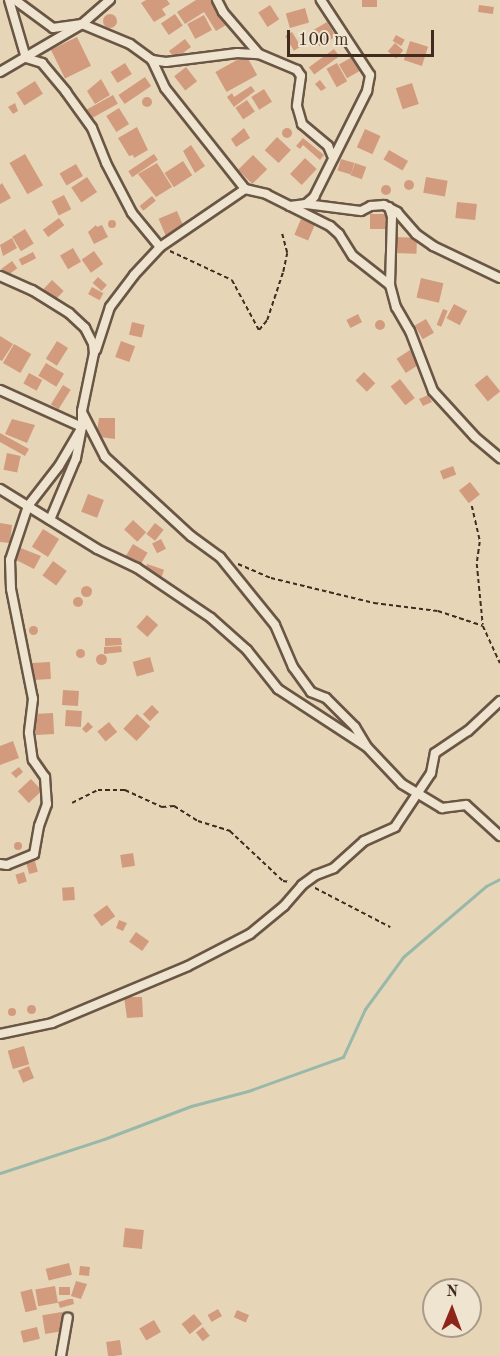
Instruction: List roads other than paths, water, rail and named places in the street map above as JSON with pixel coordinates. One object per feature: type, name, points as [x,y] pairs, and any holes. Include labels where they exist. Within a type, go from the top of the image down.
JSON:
[{"type":"street","points":[[9,0],[26,58]]},
{"type":"street","points":[[15,0],[53,28],[82,24],[130,44],[152,60],[166,62],[237,53],[259,54],[297,70],[301,76],[297,106],[302,124],[328,146],[333,158]]},
{"type":"street","points":[[0,72],[82,24],[110,0]]},
{"type":"street","points":[[217,0],[223,12],[259,54]]},
{"type":"street","points":[[306,204],[314,197],[368,92],[369,75],[321,0]]},
{"type":"street","points":[[26,58],[42,63],[92,128],[106,163],[132,213],[160,247]]},
{"type":"street","points":[[152,60],[165,88],[245,189],[266,194],[330,226],[339,234],[353,256],[390,285]]},
{"type":"street","points":[[50,520],[76,458],[82,411],[94,353],[110,307],[134,275],[160,247],[245,189]]},
{"type":"street","points":[[290,206],[306,204],[362,212],[371,206],[389,207],[416,234],[433,246],[500,278]]},
{"type":"street","points":[[389,207],[392,217],[390,285],[396,307],[416,343],[433,390],[475,437],[500,458]]},
{"type":"street","points":[[0,276],[32,290],[69,313],[85,328],[93,344],[94,353]]},
{"type":"street","points":[[0,390],[81,428]]},
{"type":"street","points":[[82,411],[105,457],[190,536],[220,557],[274,625],[293,667],[311,692],[326,698],[355,727],[367,747],[402,784],[442,808],[466,805],[500,836]]},
{"type":"street","points":[[0,864],[7,865],[34,854],[39,826],[47,804],[45,777],[33,760],[29,733],[33,699],[11,589],[10,560],[28,506],[59,466],[81,428]]},
{"type":"street","points":[[0,489],[97,549],[137,568],[211,618],[247,650],[278,689],[367,747]]},
{"type":"street","points":[[0,1034],[52,1023],[188,966],[250,934],[285,906],[302,885],[316,875],[334,868],[364,841],[395,827],[420,794],[431,772],[435,753],[468,731],[500,701]]},
{"type":"street","points":[[61,1356],[68,1318]]},
{"type":"waterway","points":[[0,1173],[104,1139],[191,1106],[248,1091],[343,1057],[365,1009],[403,957],[486,886],[500,879]]}]
